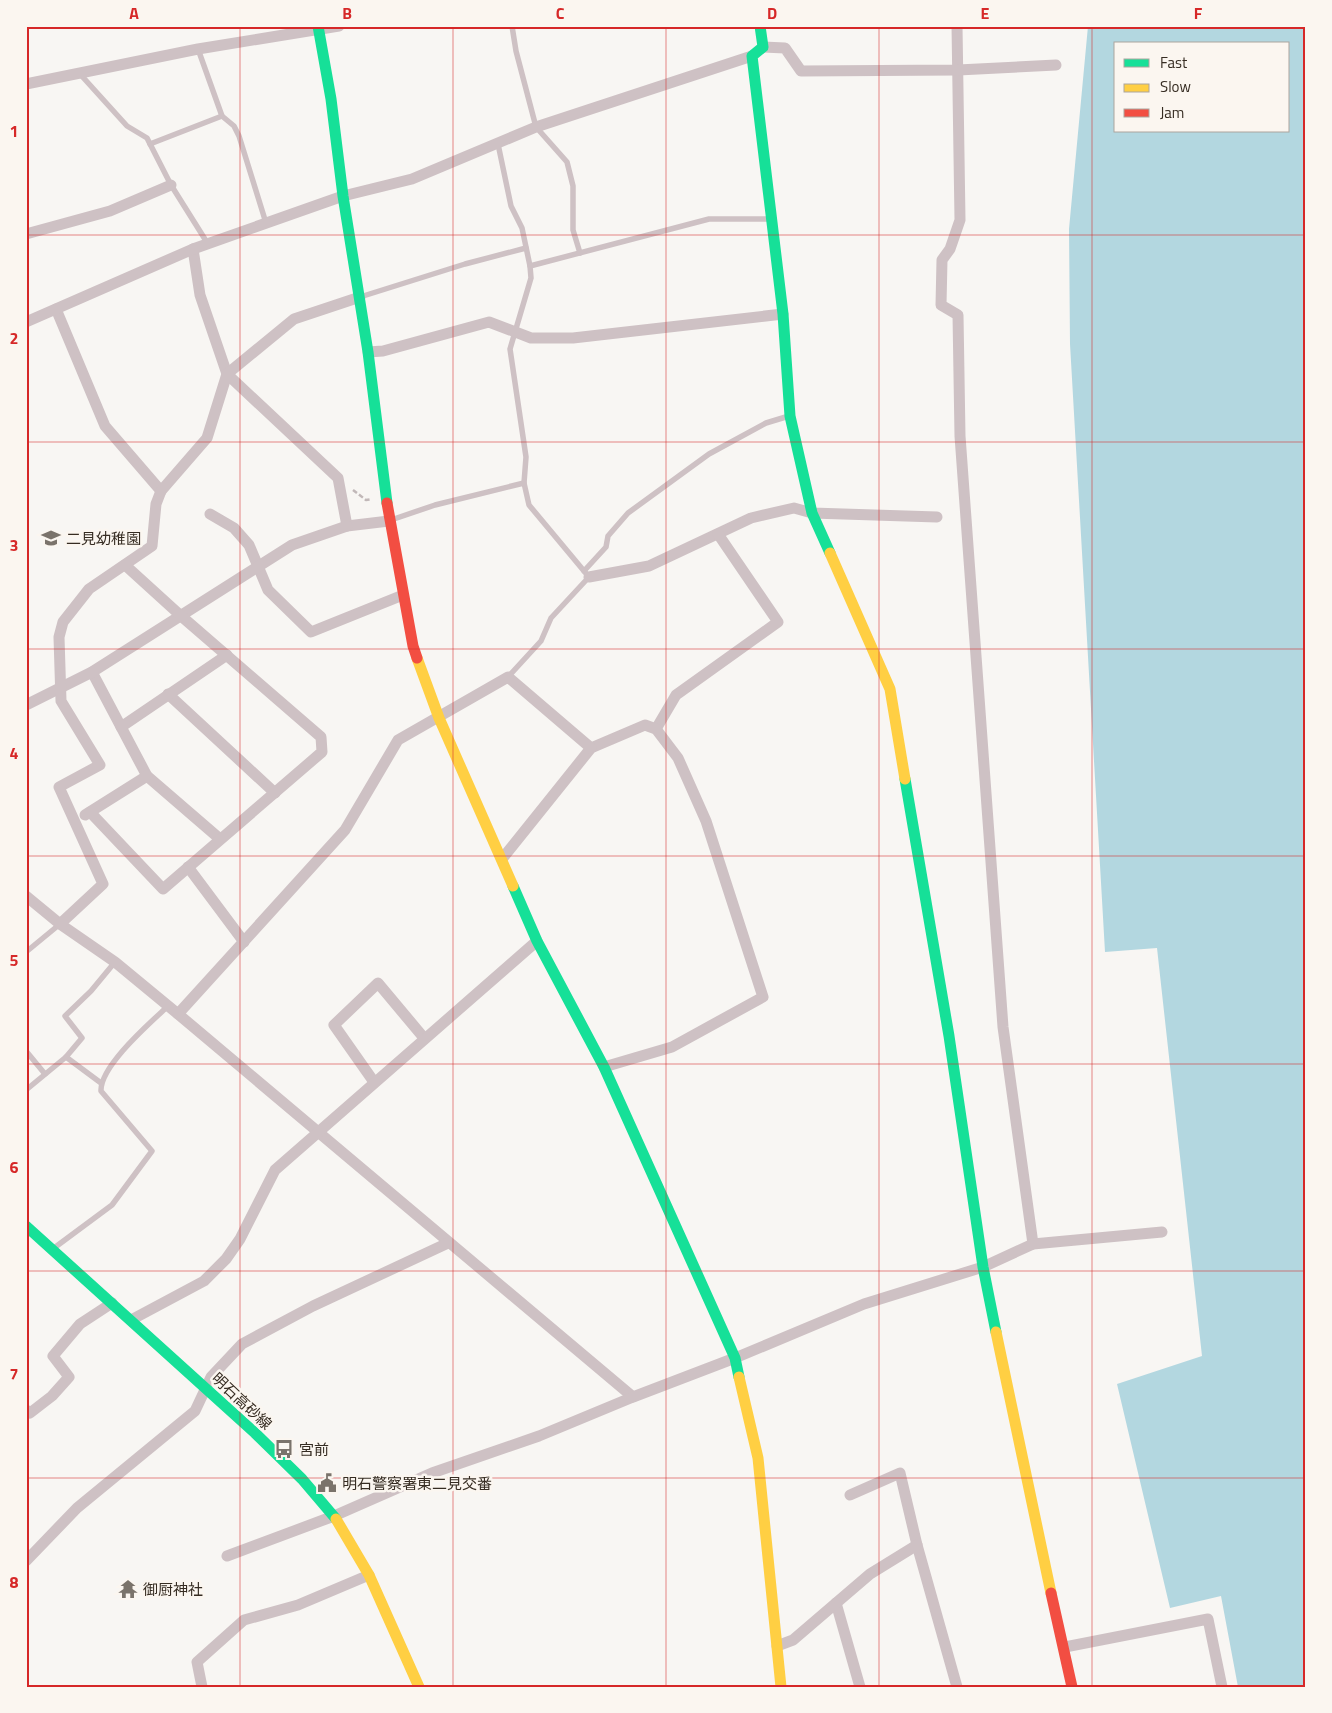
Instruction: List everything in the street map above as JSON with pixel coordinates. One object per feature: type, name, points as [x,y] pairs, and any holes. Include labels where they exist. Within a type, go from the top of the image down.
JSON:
[{"type":"street","points":[[26,84],[198,49],[318,27],[339,26]]},
{"type":"street","points":[[760,26],[763,47]]},
{"type":"street","points":[[957,26],[960,220],[950,249],[942,260],[941,305],[958,315],[960,436],[1003,1027],[1033,1244]]},
{"type":"street","points":[[318,27],[331,100],[343,196],[368,352],[388,521],[413,646],[439,718],[537,941],[604,1067],[736,1358],[758,1458],[781,1687]]},
{"type":"street","points":[[26,322],[193,249],[343,196],[412,179],[536,127],[752,56],[763,47],[785,48],[801,71],[958,70],[1056,65]]},
{"type":"street","points":[[752,56],[783,314],[790,416],[812,514],[890,689],[949,1036],[983,1267],[1023,1463],[1065,1647],[1072,1687]]},
{"type":"street","points":[[26,234],[110,211],[171,185]]},
{"type":"street","points":[[193,249],[200,295],[227,374],[338,478],[347,526]]},
{"type":"street","points":[[60,924],[103,884],[59,787],[100,765],[62,701],[59,637],[63,622],[89,589],[152,546],[156,504],[161,491],[207,438],[227,374],[294,319],[360,297]]},
{"type":"street","points":[[56,309],[105,426],[161,491]]},
{"type":"street","points":[[368,352],[384,351],[489,322],[531,338],[573,338],[783,314]]},
{"type":"street","points":[[587,574],[650,566],[751,518],[794,508],[812,514],[937,517]]},
{"type":"street","points":[[210,514],[234,528],[249,545],[268,590],[311,632],[403,595]]},
{"type":"street","points":[[26,704],[92,672],[292,545],[347,526],[388,521]]},
{"type":"street","points":[[656,730],[676,695],[778,622],[718,534]]},
{"type":"street","points":[[90,812],[163,889],[322,752],[321,737],[125,565]]},
{"type":"street","points":[[121,727],[227,655]]},
{"type":"street","points":[[92,672],[147,776],[220,839]]},
{"type":"street","points":[[178,1014],[345,830],[398,740],[508,678],[591,748]]},
{"type":"street","points":[[168,694],[275,792]]},
{"type":"street","points":[[502,859],[591,748],[645,725],[656,730],[678,758],[706,821],[763,998],[672,1047],[604,1067]]},
{"type":"street","points":[[75,822],[147,776]]},
{"type":"street","points":[[188,867],[244,942]]},
{"type":"street","points":[[26,896],[60,924],[115,962],[178,1014],[632,1397]]},
{"type":"street","points":[[131,1320],[204,1281],[226,1259],[240,1239],[275,1170],[537,941]]},
{"type":"street","points":[[374,1082],[334,1025],[378,983],[424,1038]]},
{"type":"street","name":"明石高砂線","points":[[26,1226],[206,1388],[302,1479],[334,1516],[370,1575],[419,1687]]},
{"type":"street","points":[[227,1556],[334,1516],[432,1473],[539,1436],[632,1397],[736,1358],[864,1304],[983,1267],[1033,1244],[1162,1232]]},
{"type":"street","points":[[26,1561],[77,1508],[195,1411],[211,1377],[242,1344],[313,1306],[448,1243]]},
{"type":"street","points":[[26,1410],[30,1413],[52,1396],[69,1377],[53,1356],[80,1324],[112,1303]]},
{"type":"street","points":[[850,1495],[900,1473],[917,1545],[957,1687]]},
{"type":"street","points":[[777,1646],[793,1640],[870,1574],[917,1545]]},
{"type":"street","points":[[202,1687],[197,1662],[244,1620],[298,1605],[370,1575]]},
{"type":"street","points":[[836,1603],[860,1687]]},
{"type":"street","points":[[1065,1647],[1208,1619],[1222,1687]]},
{"type":"lane","points":[[512,26],[516,51],[536,127],[568,162],[573,186],[573,230],[580,253]]},
{"type":"lane","points":[[198,49],[222,116],[234,126],[239,136],[266,223]]},
{"type":"lane","points":[[80,74],[127,126],[147,138],[171,185],[208,244]]},
{"type":"lane","points":[[150,144],[222,116]]},
{"type":"lane","points":[[498,144],[511,206],[522,228],[531,278],[510,349],[526,457],[524,483],[529,506],[587,574]]},
{"type":"lane","points":[[530,266],[709,219],[771,218]]},
{"type":"lane","points":[[360,297],[465,264],[526,248]]},
{"type":"lane","points":[[508,678],[541,640],[551,618],[587,574],[606,547],[608,536],[628,513],[709,454],[766,423],[790,416]]},
{"type":"lane","points":[[388,521],[435,505],[524,483]]},
{"type":"lane","points":[[26,952],[60,924]]},
{"type":"lane","points":[[26,1090],[66,1058],[82,1038],[65,1016],[91,991],[115,962]]},
{"type":"lane","points":[[52,1250],[112,1205],[152,1151],[101,1091],[100,1083],[116,1059],[136,1036],[168,1006]]},
{"type":"lane","points":[[26,1050],[45,1074]]},
{"type":"lane","points":[[66,1058],[100,1083]]},
{"type":"path","points":[[338,478],[366,500],[386,496]]},
{"type":"water","points":[[1088,26],[1306,26],[1306,1687],[1238,1687],[1221,1596],[1170,1608],[1117,1384],[1202,1356],[1157,948],[1105,952],[1070,344],[1069,229]]},
{"type":"traffic: fast","points":[[318,26],[331,99],[343,196],[368,352],[387,503]]},
{"type":"traffic: fast","points":[[760,26],[763,47],[752,56],[783,314],[790,416],[812,513],[830,553]]},
{"type":"traffic: fast","points":[[905,779],[949,1036],[983,1267],[996,1332]]},
{"type":"traffic: fast","points":[[513,886],[537,941],[604,1067],[735,1358],[739,1377]]},
{"type":"traffic: fast","points":[[26,1226],[255,1433],[302,1479],[336,1519]]},
{"type":"traffic: slow","points":[[830,553],[890,689],[905,779]]},
{"type":"traffic: slow","points":[[417,658],[439,718],[513,886]]},
{"type":"traffic: slow","points":[[996,1332],[1051,1593]]},
{"type":"traffic: slow","points":[[739,1377],[758,1458],[781,1687]]},
{"type":"traffic: slow","points":[[336,1519],[369,1575],[419,1687]]},
{"type":"traffic: jam","points":[[387,503],[413,646],[417,658]]},
{"type":"traffic: jam","points":[[1051,1593],[1072,1687]]},
{"type":"place","name":"二見幼稚園","points":[[51,538]]},
{"type":"place","name":"宮前","points":[[284,1449]]},
{"type":"place","name":"明石警察署東二見交番","points":[[327,1483]]},
{"type":"place","name":"御厨神社","points":[[128,1589]]}]
